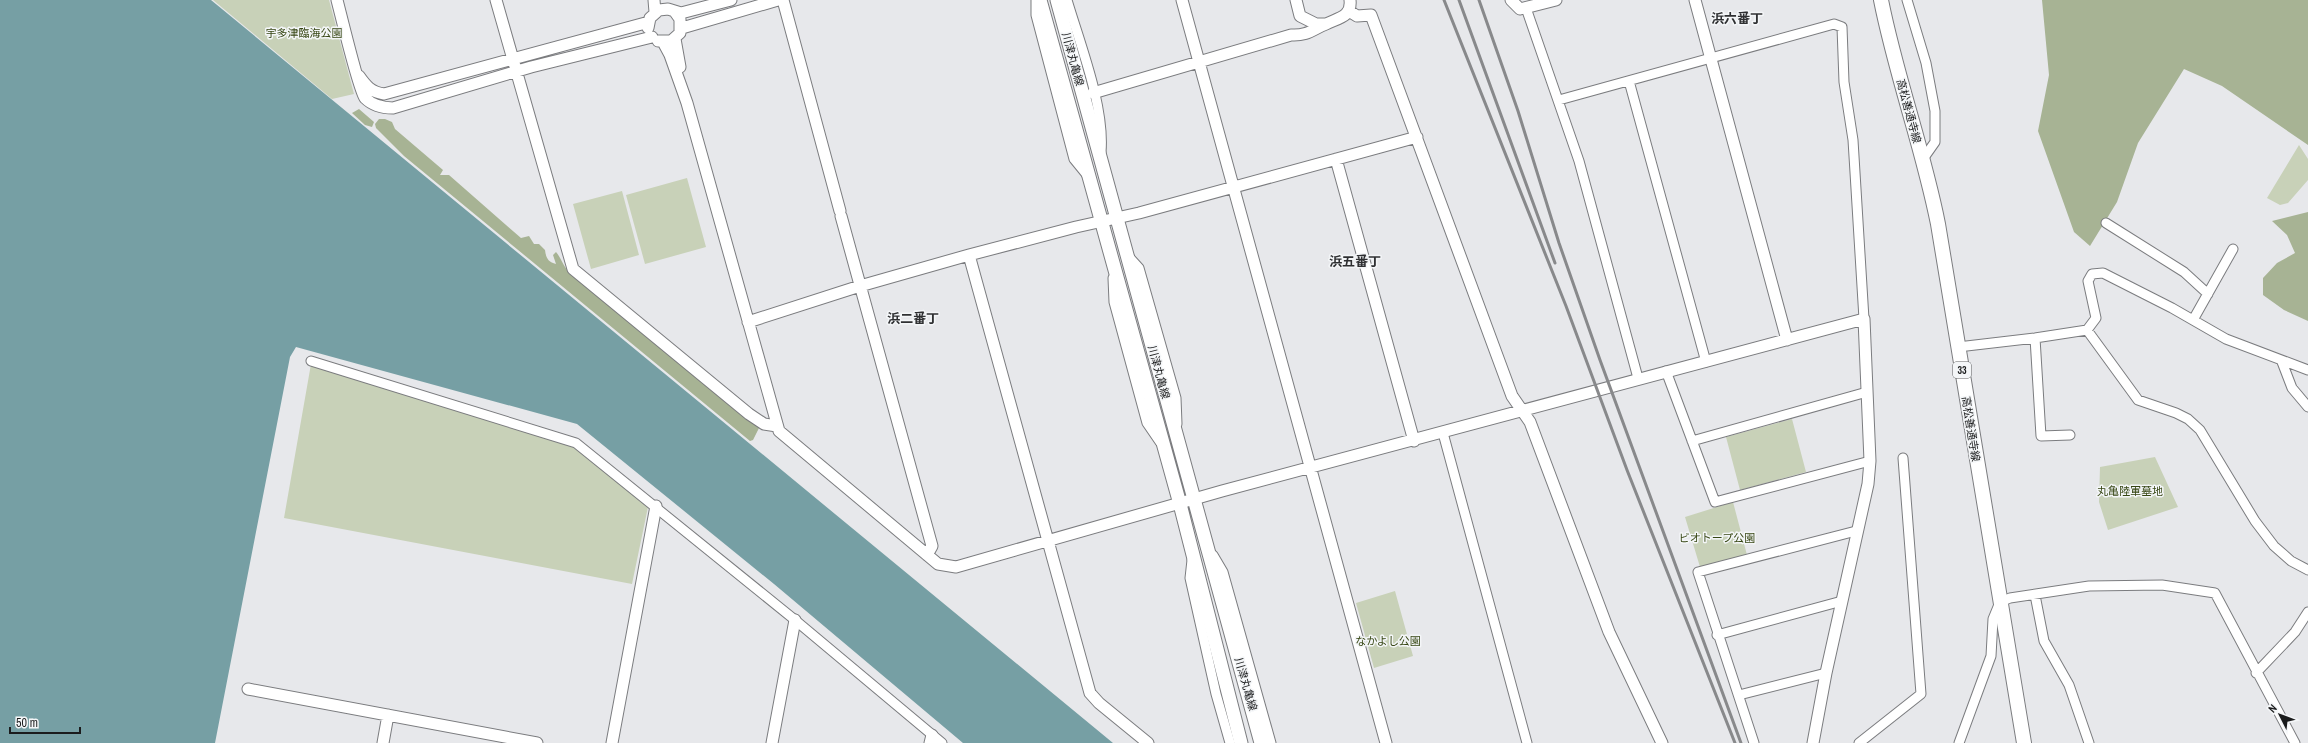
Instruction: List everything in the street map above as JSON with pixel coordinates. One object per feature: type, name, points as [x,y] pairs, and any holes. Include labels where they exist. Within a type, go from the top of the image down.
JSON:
[{"type":"main road","name":"川津丸亀線","points":[[1040,0],[1100,222],[1180,504],[1241,743]]},
{"type":"main road","name":"川津丸亀線","points":[[1057,0],[1261,743]]},
{"type":"main road","name":"高松善通寺線","points":[[1881,0],[1888,33],[1938,224],[2024,743]]},
{"type":"street","points":[[337,0],[360,89],[365,97],[383,108],[393,108],[516,72],[652,37],[663,42],[670,55],[687,103],[777,426],[782,435],[938,564],[956,567],[1194,500],[1524,412],[1638,378],[1706,362],[1864,319]]},
{"type":"street","points":[[496,0],[573,269],[749,414],[764,424],[777,426]]},
{"type":"street","points":[[654,0],[655,12]]},
{"type":"street","points":[[357,73],[366,86],[374,92],[389,93],[648,22],[655,12],[668,7],[692,11],[731,0]]},
{"type":"street","points":[[687,103],[675,39],[682,28],[778,0]]},
{"type":"street","points":[[783,0],[932,546],[927,555]]},
{"type":"street","points":[[1036,0],[1036,15],[1074,160],[1088,176]]},
{"type":"street","points":[[1067,0],[1093,93],[1102,136],[1101,162]]},
{"type":"street","points":[[1182,0],[1232,188],[1312,469],[1386,743]]},
{"type":"street","points":[[1291,35],[1300,16],[1296,0]]},
{"type":"street","points":[[1511,0],[1520,9],[1556,0]]},
{"type":"street","points":[[1695,0],[1787,340]]},
{"type":"street","points":[[1907,0],[1926,63],[1935,111],[1935,142],[1922,159]]},
{"type":"street","points":[[1093,93],[1291,35],[1298,36],[1316,31],[1325,24],[1342,18],[1349,6],[1357,16],[1371,15],[1512,396],[1530,422],[1609,632],[1662,743]]},
{"type":"street","points":[[668,7],[680,19],[682,28]]},
{"type":"street","points":[[1526,8],[1579,161],[1638,378]]},
{"type":"street","points":[[1300,16],[1316,24],[1325,24]]},
{"type":"street","points":[[648,22],[652,37]]},
{"type":"street","points":[[1559,100],[1834,24],[1842,27],[1844,82],[1853,140],[1864,319],[1870,461],[1868,484],[1856,531],[1826,672],[1813,743]]},
{"type":"street","points":[[663,42],[675,39]]},
{"type":"street","points":[[1629,81],[1706,362]]},
{"type":"street","points":[[389,93],[393,108]]},
{"type":"street","points":[[748,322],[860,286],[969,255],[1232,188],[1417,137]]},
{"type":"street","points":[[1336,159],[1414,441]]},
{"type":"street","points":[[2106,223],[2184,272],[2208,294]]},
{"type":"street","points":[[2193,320],[2233,249]]},
{"type":"street","points":[[969,255],[1049,540],[1090,693],[1098,703],[1148,743]]},
{"type":"street","points":[[1958,347],[2087,330],[2096,318],[2088,281],[2092,274],[2097,272],[2112,277],[2226,339],[2282,362],[2308,370]]},
{"type":"street","points":[[2087,330],[2138,400],[2176,413],[2188,419],[2200,430],[2255,521],[2274,546],[2291,561],[2308,570]]},
{"type":"street","points":[[2035,338],[2041,436],[2070,435]]},
{"type":"street","points":[[311,361],[576,443],[656,506],[795,620],[931,739],[942,743]]},
{"type":"street","points":[[2282,362],[2292,388],[2308,407]]},
{"type":"street","points":[[1666,371],[1716,502],[1870,461]]},
{"type":"street","points":[[1692,441],[1867,392]]},
{"type":"street","points":[[1443,433],[1527,743]]},
{"type":"street","points":[[1859,743],[1921,694],[1903,458]]},
{"type":"street","points":[[612,743],[656,506]]},
{"type":"street","points":[[1754,743],[1739,695],[1717,635],[1698,572],[1856,531]]},
{"type":"street","points":[[1208,547],[1223,572],[1271,743]]},
{"type":"street","points":[[1193,554],[1190,578],[1216,694],[1230,743]]},
{"type":"street","points":[[1959,743],[1991,656],[1993,619],[2000,602],[2010,598],[2089,586],[2147,585],[2162,585],[2215,593],[2294,743]]},
{"type":"street","points":[[2035,595],[2044,641],[2069,685],[2089,743]]},
{"type":"street","points":[[1717,635],[1842,601]]},
{"type":"street","points":[[2256,673],[2295,632],[2308,612]]},
{"type":"street","points":[[772,743],[795,620]]},
{"type":"street","points":[[1739,695],[1826,672]]},
{"type":"street","points":[[248,689],[537,743]]},
{"type":"street","points":[[383,743],[388,715]]},
{"type":"green space","name":"宇多津臨海公園","points":[[213,0],[329,0],[354,94],[332,99]]},
{"type":"green space","points":[[2042,0],[2308,0],[2308,145],[2222,86],[2184,69],[2138,143],[2117,202],[2090,246],[2074,232],[2038,131],[2049,75]]},
{"type":"green space","points":[[359,109],[374,122],[372,127],[365,125],[352,113]]},
{"type":"green space","points":[[379,119],[385,119],[392,122],[395,129],[443,170],[440,175],[449,175],[521,238],[529,236],[534,244],[539,244],[545,250],[549,261],[556,264],[553,255],[556,252],[566,269],[571,274],[759,428],[753,440],[750,441],[404,156],[376,128],[375,124]]},
{"type":"green space","points":[[2299,145],[2308,159],[2308,180],[2288,203],[2280,205],[2267,198]]},
{"type":"green space","points":[[687,178],[706,247],[645,264],[626,195]]},
{"type":"green space","points":[[622,191],[639,255],[591,269],[573,204]]},
{"type":"green space","points":[[2308,212],[2308,321],[2284,310],[2263,295],[2263,278],[2277,263],[2295,253],[2287,235],[2272,221]]},
{"type":"green space","points":[[311,364],[573,447],[648,507],[632,584],[284,518]]},
{"type":"green space","points":[[1792,419],[1806,472],[1740,490],[1726,437]]},
{"type":"green space","name":"丸亀陸軍墓地","points":[[2155,457],[2178,507],[2108,530],[2099,502],[2100,467]]},
{"type":"green space","name":"ビオトープ公園","points":[[1733,502],[1747,555],[1700,567],[1685,517]]},
{"type":"green space","name":"なかよし公園","points":[[1395,591],[1413,656],[1374,668],[1356,603]]},
{"type":"water","points":[[0,0],[211,0],[1113,743],[963,743],[774,584],[577,424],[296,347],[290,357],[215,743],[0,743]]},
{"type":"railway","points":[[1444,0],[1566,306],[1627,470],[1735,743]]},
{"type":"railway","points":[[1459,0],[1555,263]]},
{"type":"railway","points":[[1479,0],[1518,111],[1559,243],[1600,360],[1741,743]]},
{"type":"district","name":"浜六番丁","points":[[1737,18]]},
{"type":"district","name":"浜五番丁","points":[[1355,261]]},
{"type":"district","name":"浜二番丁","points":[[913,318]]}]
